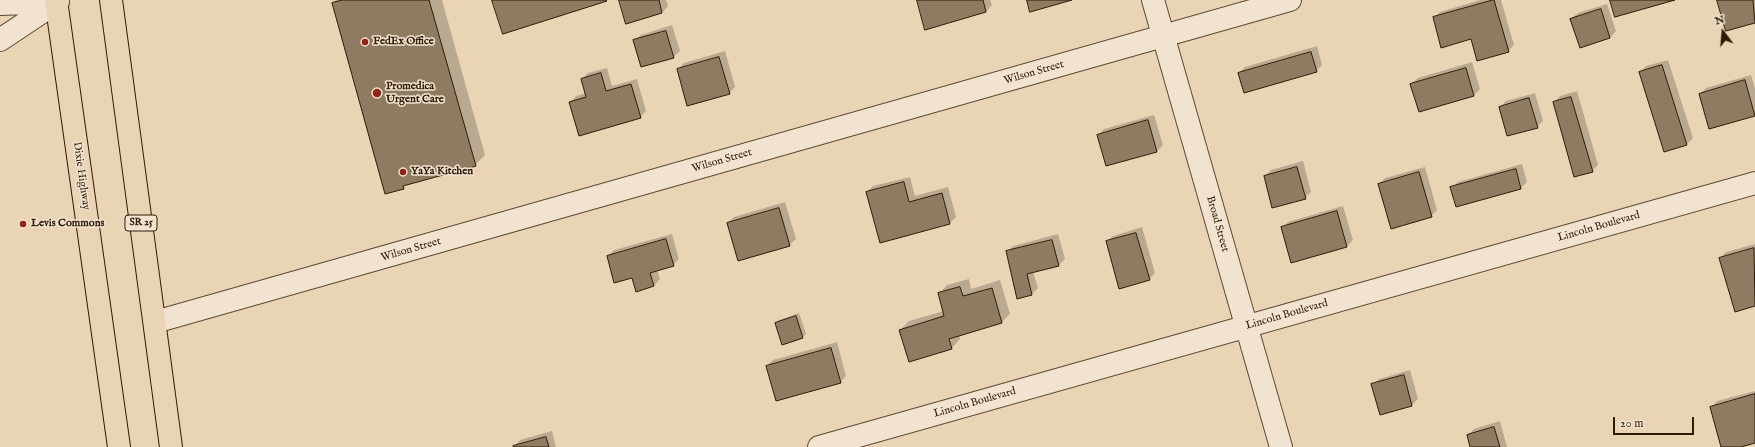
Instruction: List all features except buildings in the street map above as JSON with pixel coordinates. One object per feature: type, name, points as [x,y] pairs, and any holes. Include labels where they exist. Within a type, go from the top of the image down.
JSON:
[{"type":"main road","name":"SR 25","points":[[111,0],[172,447]]},
{"type":"main road","name":"Dixie Highway","points":[[59,1],[119,447]]},
{"type":"street","name":"Broad Street","points":[[1153,0],[1281,447]]},
{"type":"street","name":"Wilson Street","points":[[154,322],[1290,0]]},
{"type":"street","points":[[0,4],[59,1]]},
{"type":"street","points":[[0,40],[59,1]]},
{"type":"street","name":"Lincoln Boulevard","points":[[819,447],[1755,183]]},
{"type":"place","name":"FedEx Office","points":[[365,42]]},
{"type":"place","name":"Promedica Urgent Care","points":[[377,93]]},
{"type":"place","name":"YaYa Kitchen","points":[[403,172]]},
{"type":"place","name":"Levis Commons","points":[[23,224]]}]
